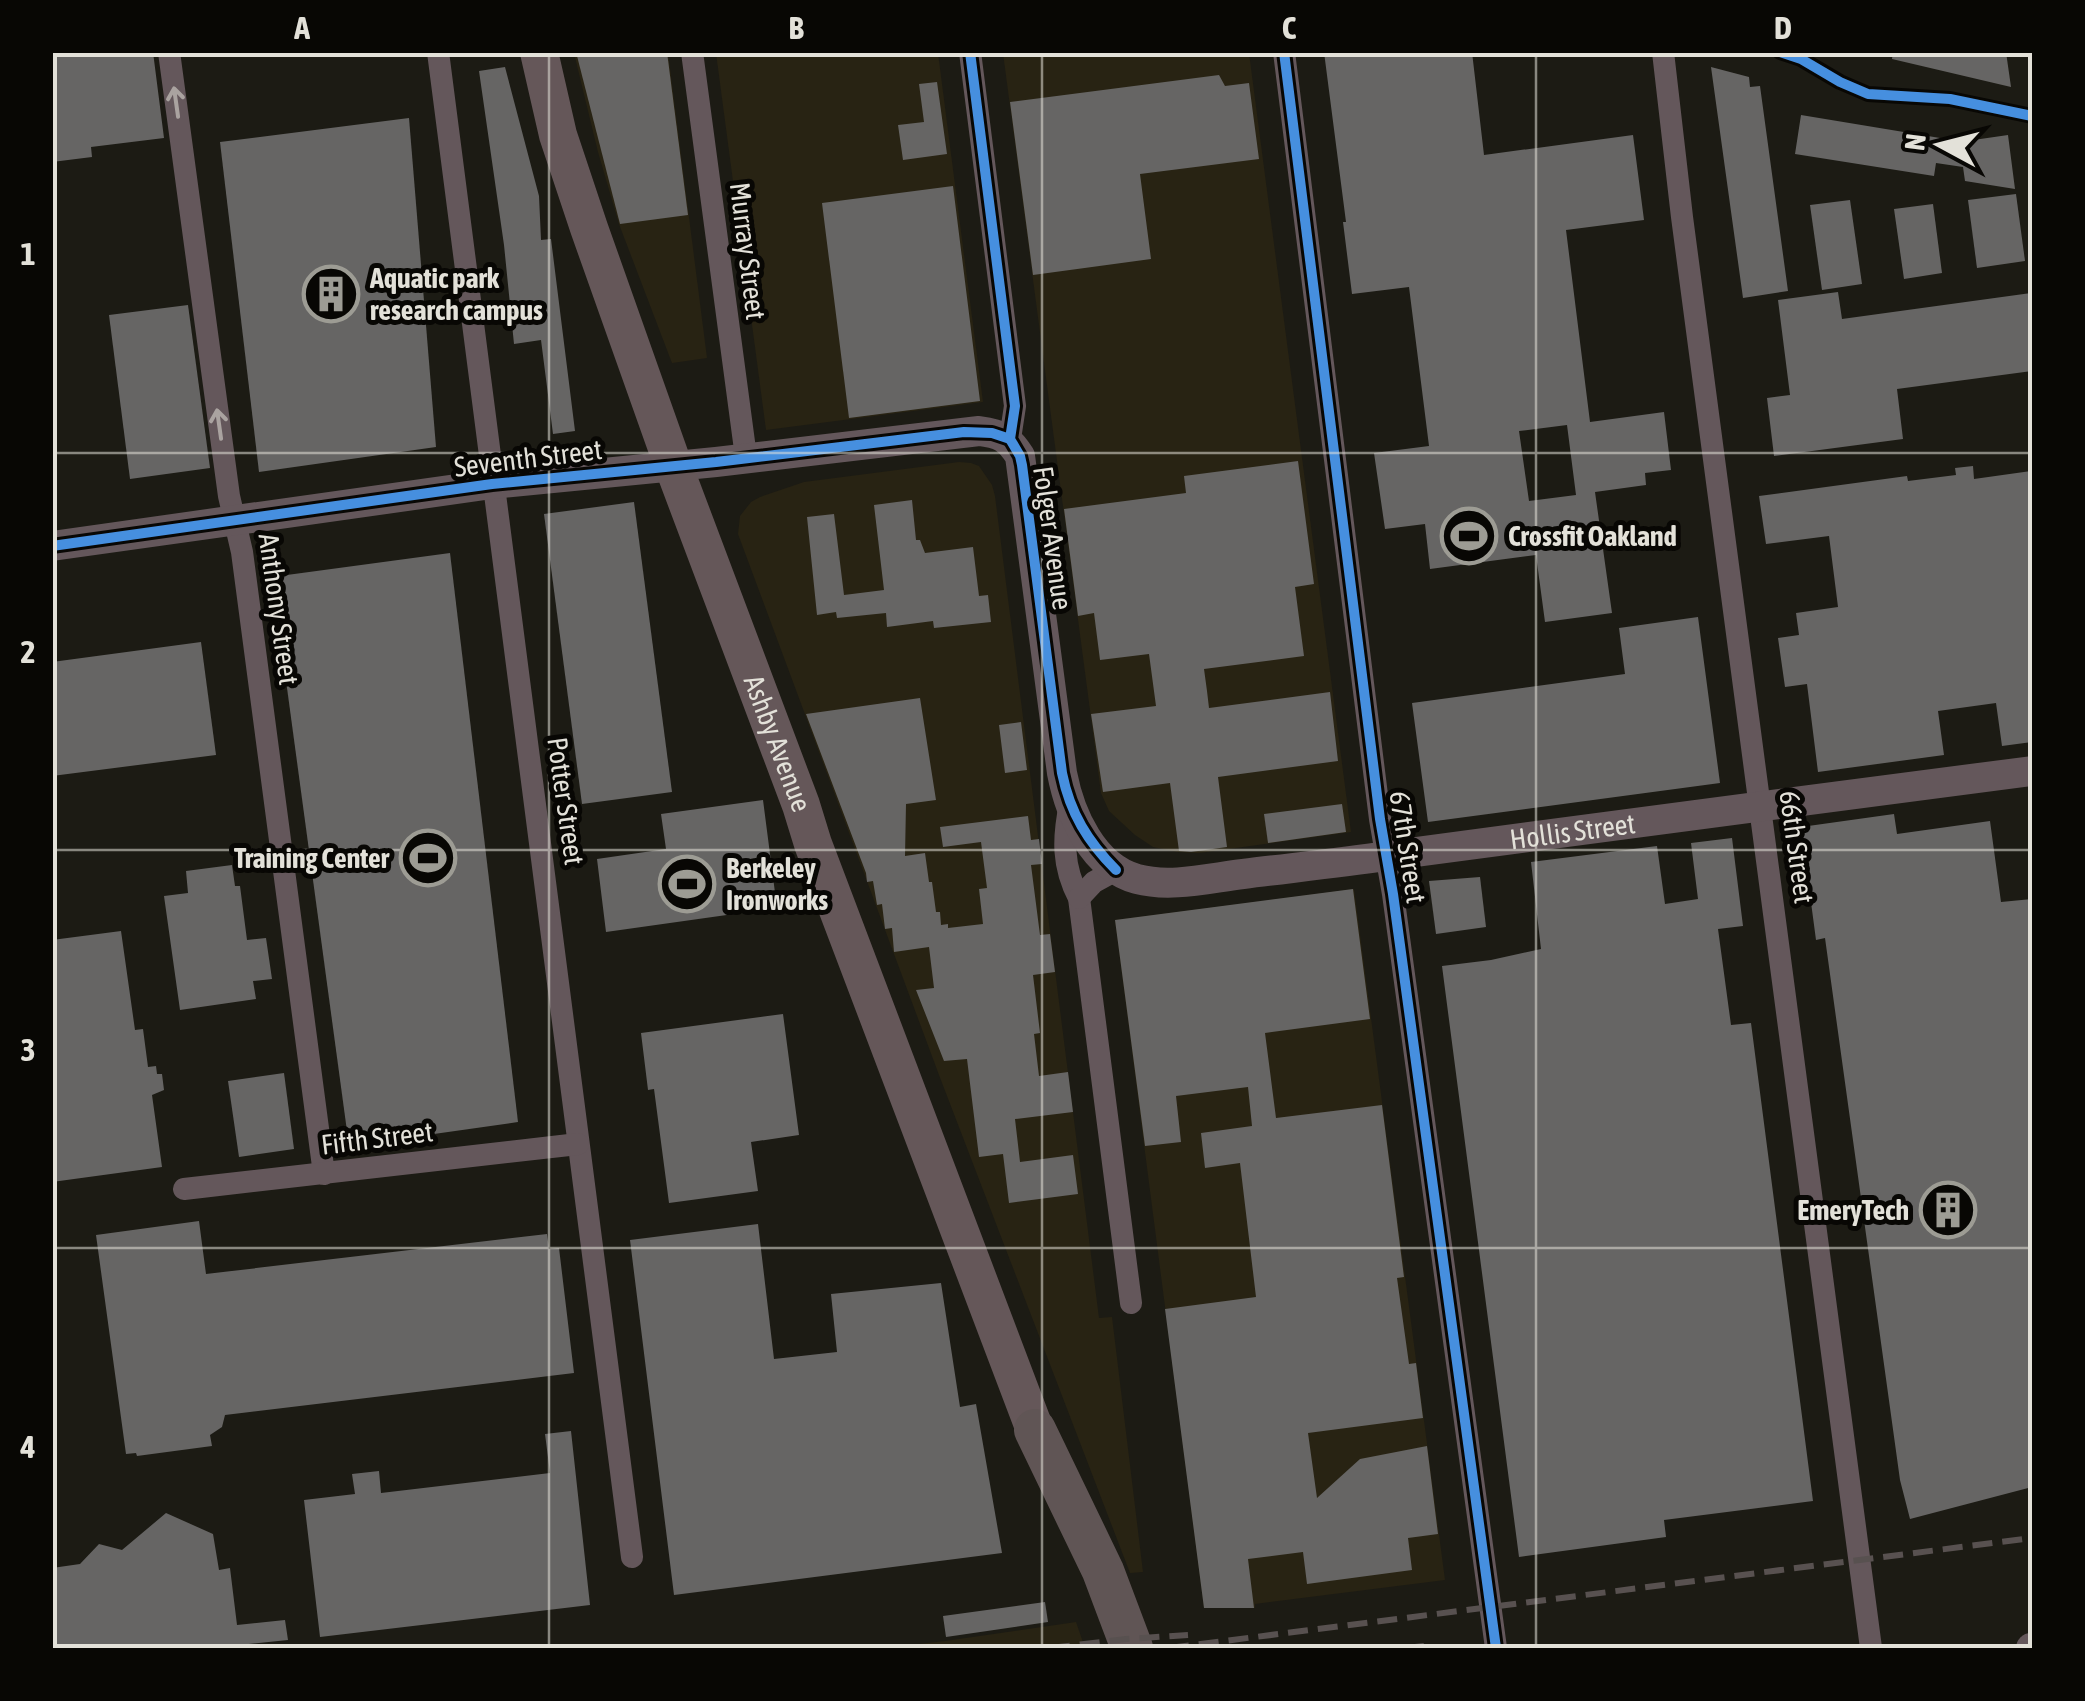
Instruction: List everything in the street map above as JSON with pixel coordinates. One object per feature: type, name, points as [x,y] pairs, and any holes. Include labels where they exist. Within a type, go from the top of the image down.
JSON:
[{"type":"highway","points":[[1035,1430],[1079,1580],[1105,1648]]},
{"type":"highway","points":[[1035,1430],[1103,1571],[1132,1648]]},
{"type":"main road","name":"Ashby Avenue","points":[[539,52],[558,135],[673,465],[1035,1430]]},
{"type":"street","name":"Anthony Street","points":[[169,52],[229,496],[242,552],[324,1174]]},
{"type":"street","name":"Potter Street","points":[[438,52],[632,1558]]},
{"type":"street","name":"Murray Street","points":[[692,52],[746,458]]},
{"type":"street","name":"Folger Avenue","points":[[970,52],[1015,406],[1010,440],[1022,466],[1062,773],[1081,828],[1116,870]]},
{"type":"street","name":"67th Street","points":[[1284,52],[1358,647],[1496,1648]]},
{"type":"street","name":"66th Street","points":[[1664,52],[1682,217],[1871,1648]]},
{"type":"street","name":"Seventh Street","points":[[52,546],[492,484],[964,432],[992,433],[1010,440]]},
{"type":"street","name":"Hollis Street","points":[[1116,870],[1164,883],[2032,771]]},
{"type":"street","name":"Folger Avenue","points":[[1070,804],[1063,836],[1070,881],[1079,898],[1131,1304]]},
{"type":"street","points":[[1079,898],[1094,882],[1116,870]]},
{"type":"street","name":"Fifth Street","points":[[184,1189],[578,1144]]},
{"type":"shaded area","points":[[574,53],[668,53],[707,358],[672,363],[619,224]]},
{"type":"shaded area","points":[[716,53],[938,53],[983,402],[766,430]]},
{"type":"shaded area","points":[[1003,53],[1249,53],[1351,832],[1199,853],[1178,852],[1153,847],[1109,811],[1101,793]]},
{"type":"shaded area","points":[[959,462],[979,466],[995,496],[1099,1318],[1112,1317],[1143,1572],[1130,1573],[738,534],[740,516],[751,502],[804,482]]},
{"type":"shaded area","points":[[1354,889],[1445,1580],[1255,1604],[1255,1608],[1204,1608],[1115,920]]},
{"type":"shaded area","points":[[1076,1622],[1085,1648],[884,1648],[945,1641]]},
{"type":"building","points":[[153,52],[164,138],[91,147],[92,157],[52,162],[52,55]]},
{"type":"building","points":[[576,52],[667,52],[688,215],[620,224]]},
{"type":"building","points":[[1324,52],[1472,52],[1484,155],[1633,135],[1644,220],[1566,230],[1590,422],[1664,412],[1671,470],[1645,473],[1646,485],[1595,492],[1612,613],[1545,622],[1536,555],[1430,569],[1425,524],[1385,529],[1374,453],[1429,446],[1409,287],[1352,294]],"holes":[[[1567,425],[1576,495],[1529,501],[1519,431]]]},
{"type":"building","points":[[1893,52],[2006,52],[2011,87],[1892,59]]},
{"type":"building","points":[[505,67],[539,196],[541,240],[551,239],[575,431],[553,434],[541,340],[514,344],[479,71]]},
{"type":"building","points":[[1711,67],[1749,77],[1750,87],[1760,86],[1788,291],[1743,298]]},
{"type":"building","points":[[1219,75],[1225,86],[1249,83],[1259,159],[1140,174],[1151,259],[1033,275],[1010,102]]},
{"type":"building","points":[[937,82],[947,154],[903,160],[898,125],[924,122],[919,84]]},
{"type":"building","points":[[1801,115],[1940,138],[1939,145],[2008,135],[2015,189],[1965,181],[1963,167],[1936,163],[1934,176],[1795,154]]},
{"type":"building","name":"Aquatic park research campus","points":[[409,118],[436,447],[259,472],[220,142]]},
{"type":"building","points":[[953,186],[980,401],[849,418],[822,203]]},
{"type":"building","points":[[2016,194],[2025,261],[1977,268],[1968,200]]},
{"type":"building","points":[[1850,200],[1862,284],[1822,290],[1810,205]]},
{"type":"building","points":[[1933,204],[1942,273],[1904,279],[1894,209]]},
{"type":"building","points":[[1838,292],[1842,319],[2031,293],[2032,371],[1897,389],[1903,439],[1774,456],[1767,398],[1790,395],[1778,300]]},
{"type":"building","points":[[188,305],[210,468],[130,479],[109,315]]},
{"type":"building","points":[[1298,461],[1314,584],[1295,587],[1304,656],[1204,669],[1209,708],[1330,692],[1338,761],[1218,777],[1227,847],[1179,851],[1170,783],[1103,792],[1091,714],[1156,706],[1149,654],[1100,660],[1094,613],[1078,616],[1064,509],[1186,493],[1184,476]]},
{"type":"building","points":[[1973,466],[1974,479],[2031,471],[2032,742],[2002,746],[1996,703],[1938,711],[1944,755],[1818,772],[1807,684],[1785,687],[1778,638],[1799,635],[1796,613],[1838,607],[1829,536],[1766,544],[1759,496],[1907,476],[1908,481],[1956,475],[1955,468]]},
{"type":"building","points":[[912,500],[916,540],[920,540],[925,553],[973,547],[979,596],[988,595],[991,622],[934,628],[933,621],[887,627],[886,613],[837,618],[836,612],[817,615],[807,517],[834,514],[844,595],[884,590],[874,505]]},
{"type":"building","points":[[634,502],[672,792],[582,804],[544,514]]},
{"type":"building","points":[[450,553],[518,1122],[349,1146],[272,577]]},
{"type":"building","points":[[1698,617],[1720,783],[1428,822],[1412,703],[1625,674],[1619,628]]},
{"type":"building","points":[[201,642],[216,755],[52,776],[52,662]]},
{"type":"building","points":[[920,698],[936,800],[906,804],[905,856],[925,853],[941,925],[948,924],[948,928],[983,924],[979,889],[987,888],[981,842],[943,847],[940,827],[1028,816],[1031,840],[1039,839],[1042,864],[1031,865],[1040,935],[1050,934],[1055,972],[1033,975],[1040,1033],[1034,1034],[1039,1076],[1068,1072],[1073,1112],[1015,1119],[1020,1162],[1073,1155],[1078,1194],[1009,1203],[1003,1154],[979,1157],[967,1059],[944,1061],[916,990],[934,988],[929,947],[894,952],[892,928],[885,929],[882,904],[877,905],[873,881],[867,882],[806,714]]},
{"type":"building","points":[[1021,722],[1027,770],[1005,773],[999,725]]},
{"type":"building","name":"Berkeley Ironworks","points":[[763,800],[777,908],[606,932],[597,859],[666,849],[661,814]]},
{"type":"building","points":[[1342,804],[1346,832],[1268,843],[1264,814]]},
{"type":"building","name":"EmeryTech","points":[[1894,814],[1897,834],[1990,821],[2001,902],[2032,899],[2032,1487],[1910,1519],[1900,1480],[1825,938],[1816,940],[1801,827]]},
{"type":"building","points":[[1732,838],[1743,926],[1718,929],[1731,1025],[1751,1023],[1813,1501],[1664,1520],[1666,1537],[1519,1557],[1442,966],[1541,949],[1531,862],[1657,846],[1665,904],[1698,899],[1691,843]]},
{"type":"building","points":[[232,865],[235,886],[240,886],[247,940],[266,938],[272,979],[253,981],[256,999],[180,1010],[164,896],[188,893],[186,871]]},
{"type":"building","points":[[1480,877],[1486,927],[1436,934],[1429,881]]},
{"type":"building","points":[[1353,889],[1370,1019],[1265,1033],[1276,1118],[1382,1105],[1404,1277],[1397,1278],[1409,1364],[1416,1363],[1423,1418],[1308,1433],[1317,1498],[1360,1459],[1427,1446],[1438,1534],[1408,1538],[1412,1570],[1307,1584],[1303,1552],[1248,1559],[1254,1608],[1204,1608],[1165,1309],[1256,1297],[1240,1163],[1205,1168],[1201,1133],[1252,1126],[1248,1087],[1176,1096],[1181,1142],[1145,1146],[1115,920]]},
{"type":"building","points":[[121,931],[135,1030],[143,1029],[148,1067],[156,1066],[157,1074],[162,1074],[164,1090],[152,1095],[162,1167],[52,1182],[52,940]]},
{"type":"building","points":[[783,1014],[799,1135],[751,1142],[758,1191],[669,1203],[654,1089],[648,1090],[641,1033]]},
{"type":"building","points":[[284,1073],[294,1149],[239,1157],[228,1081]]},
{"type":"building","points":[[199,1221],[206,1274],[547,1234],[549,1249],[559,1248],[574,1373],[225,1415],[222,1427],[210,1435],[212,1446],[137,1456],[126,1454],[96,1235]]},
{"type":"building","points":[[758,1224],[774,1359],[837,1352],[831,1294],[941,1283],[960,1407],[976,1404],[1002,1553],[674,1595],[630,1240]]},
{"type":"building","points":[[571,1431],[590,1605],[320,1637],[304,1500],[355,1494],[352,1474],[379,1471],[381,1493],[550,1473],[545,1434]]},
{"type":"building","points":[[166,1513],[213,1534],[219,1570],[230,1568],[237,1625],[285,1620],[288,1640],[230,1648],[52,1648],[52,1568],[80,1564],[99,1544],[122,1550]]},
{"type":"building","points":[[1045,1602],[1048,1622],[946,1637],[943,1616]]},
{"type":"railway","points":[[1169,1648],[2032,1538]]},
{"type":"railway","points":[[1050,1648],[1188,1635]]},
{"type":"railway","points":[[1406,1648],[1424,1646]]},
{"type":"cycle path","points":[[970,52],[1015,406],[1010,439],[1022,465],[1062,773],[1082,826],[1116,870]]},
{"type":"cycle path","points":[[1284,52],[1380,819],[1496,1648]]},
{"type":"cycle path","points":[[1780,52],[1868,94],[1950,99],[2032,116]]},
{"type":"cycle path","points":[[52,546],[492,484],[964,432],[992,433],[1010,439]]},
{"type":"place","name":"Aquatic park research campus","points":[[331,294]]},
{"type":"place","name":"Crossfit Oakland","points":[[1469,536]]},
{"type":"place","name":"Training Center","points":[[428,858]]},
{"type":"place","name":"Berkeley Ironworks","points":[[687,884]]},
{"type":"place","name":"EmeryTech","points":[[1948,1210]]}]
